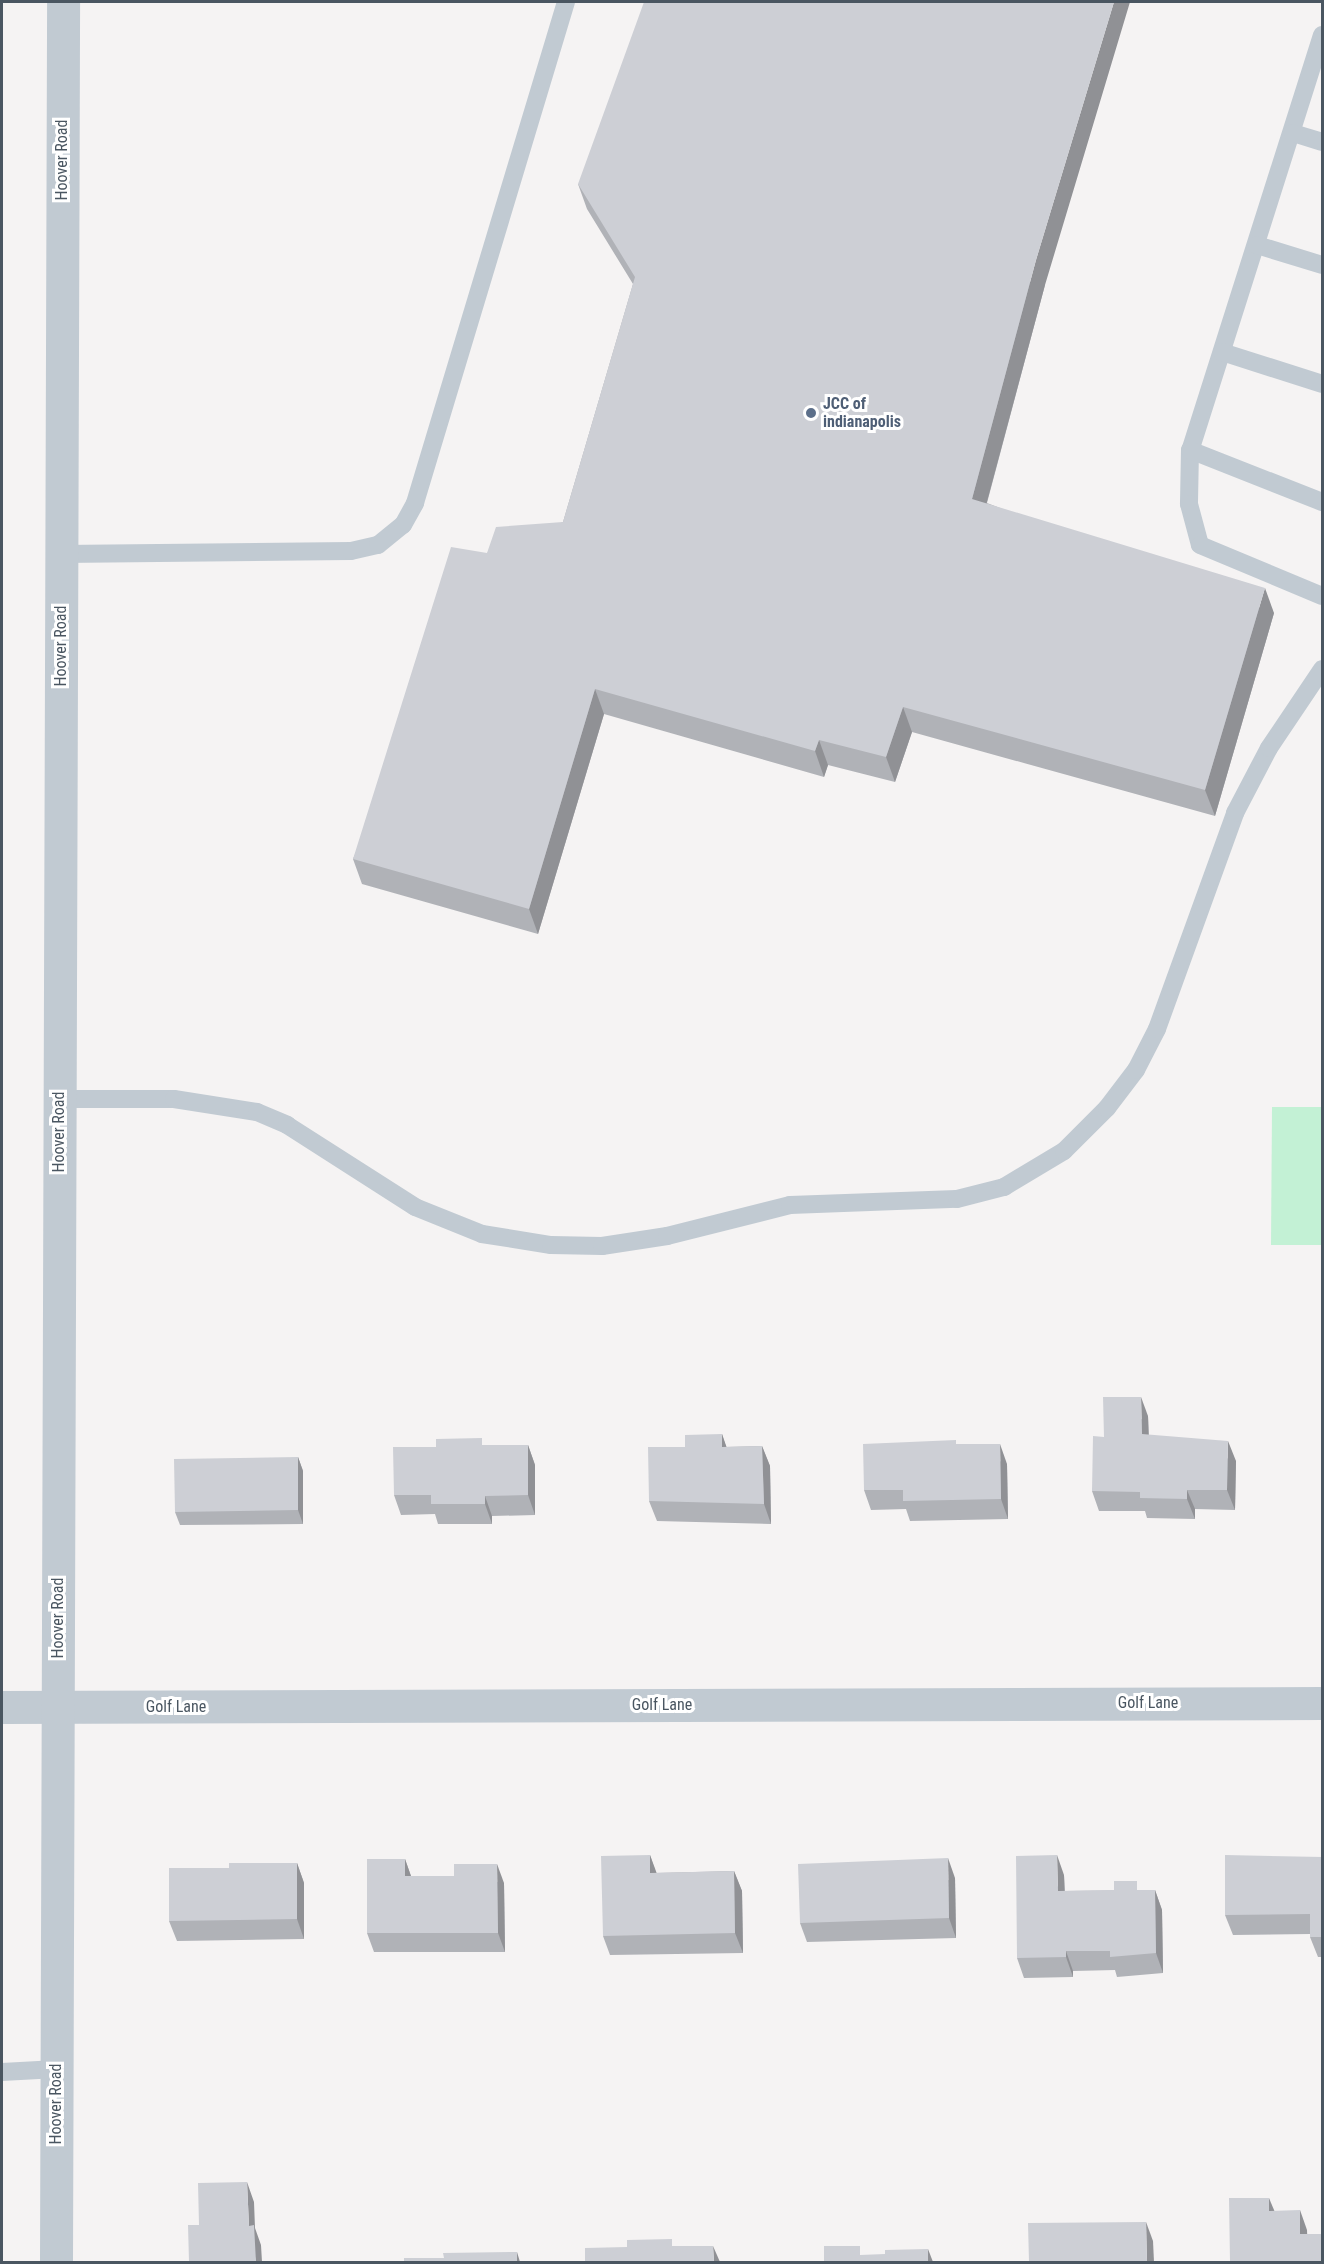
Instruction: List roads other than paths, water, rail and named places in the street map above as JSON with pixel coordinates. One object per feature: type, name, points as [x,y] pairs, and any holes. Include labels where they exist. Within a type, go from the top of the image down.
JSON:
[{"type":"street","name":"Hoover Road","points":[[56,2262],[63,2]]},
{"type":"street","name":"Golf Lane","points":[[2,1707],[1323,1703]]},
{"type":"lane","points":[[61,554],[351,551],[378,545],[407,518],[415,503],[566,2]]},
{"type":"lane","points":[[1323,35],[1190,450],[1188,504],[1200,545],[1323,596]]},
{"type":"lane","points":[[1293,133],[1323,142]]},
{"type":"lane","points":[[1257,245],[1323,265]]},
{"type":"lane","points":[[1222,352],[1323,384]]},
{"type":"lane","points":[[1190,450],[1323,502]]},
{"type":"lane","points":[[60,1099],[174,1099],[257,1112],[287,1125],[415,1207],[482,1234],[551,1245],[602,1245],[667,1236],[790,1205],[957,1199],[1004,1187],[1064,1151],[1107,1108],[1136,1070],[1158,1029],[1234,813],[1269,748],[1323,669]]},
{"type":"lane","points":[[2,2072],[57,2069]]},
{"type":"place","name":"JCC of indianapolis","points":[[811,413]]}]
